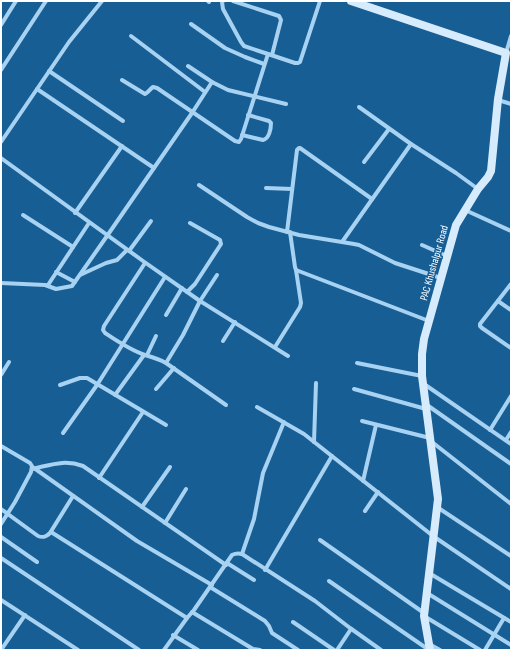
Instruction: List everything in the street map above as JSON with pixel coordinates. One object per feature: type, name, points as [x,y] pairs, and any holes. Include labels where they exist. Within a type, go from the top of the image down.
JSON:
[{"type":"main road","points":[[351,1],[371,4],[506,53]]},
{"type":"main road","name":"PAC Khushalpur Road","points":[[429,648],[424,614],[438,499],[422,379],[422,354],[424,339],[456,225],[491,171],[499,86],[506,53]]},
{"type":"street","points":[[1,25],[16,1]]},
{"type":"street","points":[[1,70],[46,1]]},
{"type":"street","points":[[1,142],[68,42],[102,1]]},
{"type":"street","points":[[223,1],[223,9],[244,46],[295,63],[300,62],[320,1]]},
{"type":"street","points":[[122,80],[145,94],[151,88],[156,88],[234,141],[239,142],[264,64],[270,54],[281,20],[279,16],[233,1]]},
{"type":"street","points":[[191,24],[226,48],[264,64]]},
{"type":"street","points":[[131,36],[205,92]]},
{"type":"street","points":[[506,53],[511,36]]},
{"type":"street","points":[[188,66],[212,82],[228,90],[286,104]]},
{"type":"street","points":[[49,71],[123,121]]},
{"type":"street","points":[[1,283],[48,285],[58,290],[72,286],[212,82]]},
{"type":"street","points":[[37,89],[154,168]]},
{"type":"street","points":[[498,99],[511,104]]},
{"type":"street","points":[[359,107],[478,189]]},
{"type":"street","points":[[242,135],[265,140],[271,126],[269,121],[248,115]]},
{"type":"street","points":[[364,162],[389,129]]},
{"type":"street","points":[[342,242],[411,144]]},
{"type":"street","points":[[75,213],[122,146]]},
{"type":"street","points":[[275,347],[300,307],[301,298],[288,232],[297,150],[300,148],[372,199]]},
{"type":"street","points":[[1,158],[165,277],[200,301],[288,356]]},
{"type":"street","points":[[199,185],[258,223],[288,232],[359,245],[395,263],[441,278]]},
{"type":"street","points":[[266,188],[292,190]]},
{"type":"street","points":[[465,210],[511,231]]},
{"type":"street","points":[[23,215],[73,247]]},
{"type":"street","points":[[80,275],[106,263],[117,260],[128,251],[151,221]]},
{"type":"street","points":[[48,285],[89,223]]},
{"type":"street","points":[[187,292],[221,244],[220,240],[190,223]]},
{"type":"street","points":[[422,245],[447,256]]},
{"type":"street","points":[[145,263],[103,328],[104,333],[123,344],[166,363],[226,405]]},
{"type":"street","points":[[296,270],[429,321]]},
{"type":"street","points":[[56,272],[75,282]]},
{"type":"street","points":[[166,363],[183,335],[200,301],[217,275]]},
{"type":"street","points":[[63,432],[97,385],[165,277]]},
{"type":"street","points":[[511,284],[480,324],[482,328],[511,348]]},
{"type":"street","points":[[166,315],[182,288]]},
{"type":"street","points":[[498,301],[511,310]]},
{"type":"street","points":[[223,341],[234,322]]},
{"type":"street","points":[[114,395],[146,355],[156,336]]},
{"type":"street","points":[[1,375],[10,362]]},
{"type":"street","points":[[357,363],[422,379],[511,444]]},
{"type":"street","points":[[156,389],[174,368]]},
{"type":"street","points":[[60,385],[86,378],[166,425]]},
{"type":"street","points":[[314,442],[316,383]]},
{"type":"street","points":[[354,389],[425,406],[511,464]]},
{"type":"street","points":[[490,430],[511,396]]},
{"type":"street","points":[[257,407],[304,434],[433,536],[511,589]]},
{"type":"street","points":[[100,478],[143,412]]},
{"type":"street","points":[[362,421],[430,439],[511,504]]},
{"type":"street","points":[[242,554],[254,519],[263,473],[284,422]]},
{"type":"street","points":[[363,481],[376,425]]},
{"type":"street","points":[[506,440],[511,432]]},
{"type":"street","points":[[1,446],[30,463],[33,468],[137,541],[265,621],[272,633],[298,650]]},
{"type":"street","points":[[265,570],[332,456]]},
{"type":"street","points":[[33,468],[67,462],[83,466],[226,564],[254,580]]},
{"type":"street","points":[[142,507],[170,467]]},
{"type":"street","points":[[1,524],[15,502],[33,468]]},
{"type":"street","points":[[165,523],[186,489]]},
{"type":"street","points":[[365,511],[378,492]]},
{"type":"street","points":[[1,509],[41,538],[44,538],[51,532],[73,496]]},
{"type":"street","points":[[437,507],[511,556]]},
{"type":"street","points":[[51,532],[187,618]]},
{"type":"street","points":[[1,537],[37,562]]},
{"type":"street","points":[[320,540],[424,614],[480,650]]},
{"type":"street","points":[[164,650],[173,635],[192,612],[232,556],[238,553],[242,554],[315,602],[381,650]]},
{"type":"street","points":[[1,558],[139,650]]},
{"type":"street","points":[[429,572],[511,622]]},
{"type":"street","points":[[328,581],[429,648],[440,650]]},
{"type":"street","points":[[427,592],[511,645]]},
{"type":"street","points":[[1,600],[25,615],[71,648],[78,650]]},
{"type":"street","points":[[192,612],[253,649],[260,650]]},
{"type":"street","points":[[1,650],[25,615]]},
{"type":"street","points":[[485,650],[504,618]]},
{"type":"street","points":[[293,622],[336,650],[351,629]]},
{"type":"street","points":[[173,635],[198,650]]}]
